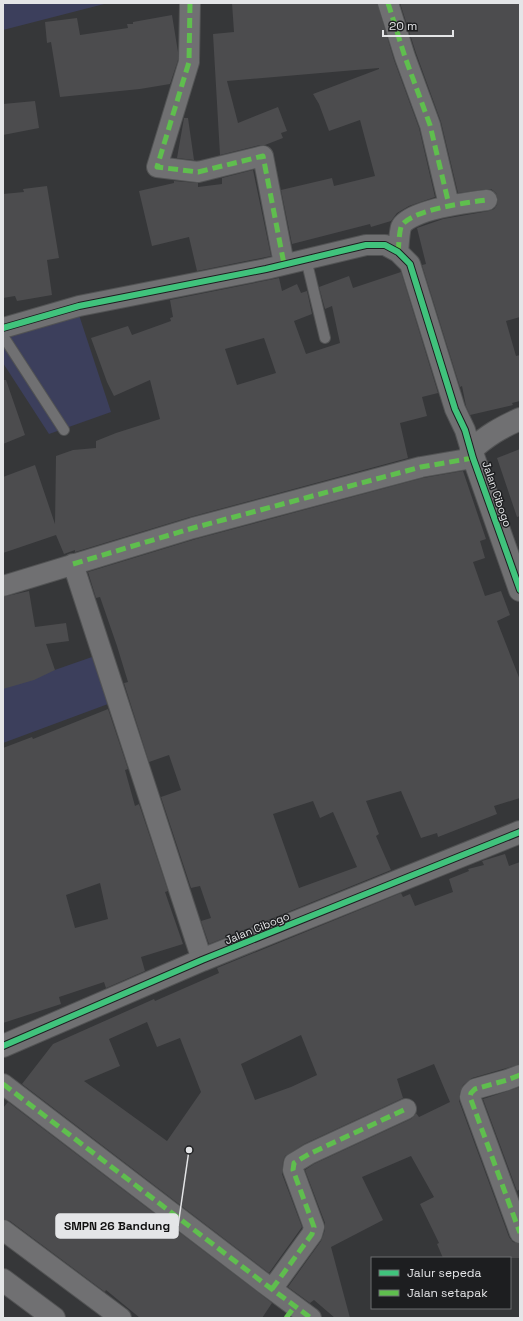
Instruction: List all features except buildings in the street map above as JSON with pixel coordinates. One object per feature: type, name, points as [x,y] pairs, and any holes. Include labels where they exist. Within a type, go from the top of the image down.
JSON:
[{"type":"street","points":[[190,3],[189,62],[157,167],[198,172],[263,156],[284,264]]},
{"type":"street","points":[[388,3],[405,57],[430,125],[449,205]]},
{"type":"street","points":[[398,252],[401,226],[410,218],[449,205],[488,200]]},
{"type":"street","points":[[3,328],[79,306],[251,272],[366,245],[385,245],[398,252],[410,264],[455,409],[465,430],[472,454],[193,528],[3,586]]},
{"type":"street","name":"Jalan Cibogo","points":[[520,419],[484,438],[472,454],[520,590]]},
{"type":"street","points":[[73,564],[202,960]]},
{"type":"street","name":"Jalan Cibogo","points":[[3,1046],[202,960],[520,832]]},
{"type":"street","points":[[520,1075],[475,1089],[471,1093],[470,1097],[520,1233]]},
{"type":"street","points":[[3,1084],[272,1288],[291,1312],[311,1318]]},
{"type":"street","points":[[272,1288],[312,1234],[314,1227],[293,1170],[294,1163],[309,1154],[406,1109]]},
{"type":"street","points":[[3,1230],[121,1318]]},
{"type":"street","points":[[3,1280],[54,1318]]},
{"type":"lane","points":[[306,259],[325,338]]},
{"type":"lane","points":[[3,336],[64,430]]},
{"type":"shaded area","points":[[3,3],[108,3],[3,30]]},
{"type":"shaded area","points":[[79,315],[111,412],[49,434],[3,363],[3,336]]},
{"type":"shaded area","points":[[92,657],[108,704],[3,743],[3,688]]},
{"type":"marked path","points":[[190,3],[189,62],[157,167],[198,172],[263,156],[284,264],[287,264]]},
{"type":"marked path","points":[[388,3],[405,57],[430,125],[449,205]]},
{"type":"marked path","points":[[398,252],[401,227],[406,221],[415,216],[440,208],[487,200]]},
{"type":"marked path","points":[[73,564],[193,528],[421,467],[473,458]]},
{"type":"marked path","points":[[520,1075],[475,1089],[471,1093],[470,1097],[520,1233]]},
{"type":"marked path","points":[[3,1084],[311,1318]]},
{"type":"marked path","points":[[272,1289],[312,1234],[314,1227],[293,1170],[294,1163],[309,1154],[406,1109]]},
{"type":"marked path","points":[[286,1318],[295,1306]]},
{"type":"cycle path","points":[[3,328],[79,306],[266,269],[366,245],[385,245],[398,252],[410,264],[455,409],[465,430],[473,458],[520,590]]},
{"type":"cycle path","points":[[3,1046],[202,960],[520,832]]},
{"type":"place","name":"SMPN 26 Bandung","points":[[189,1150]]}]
